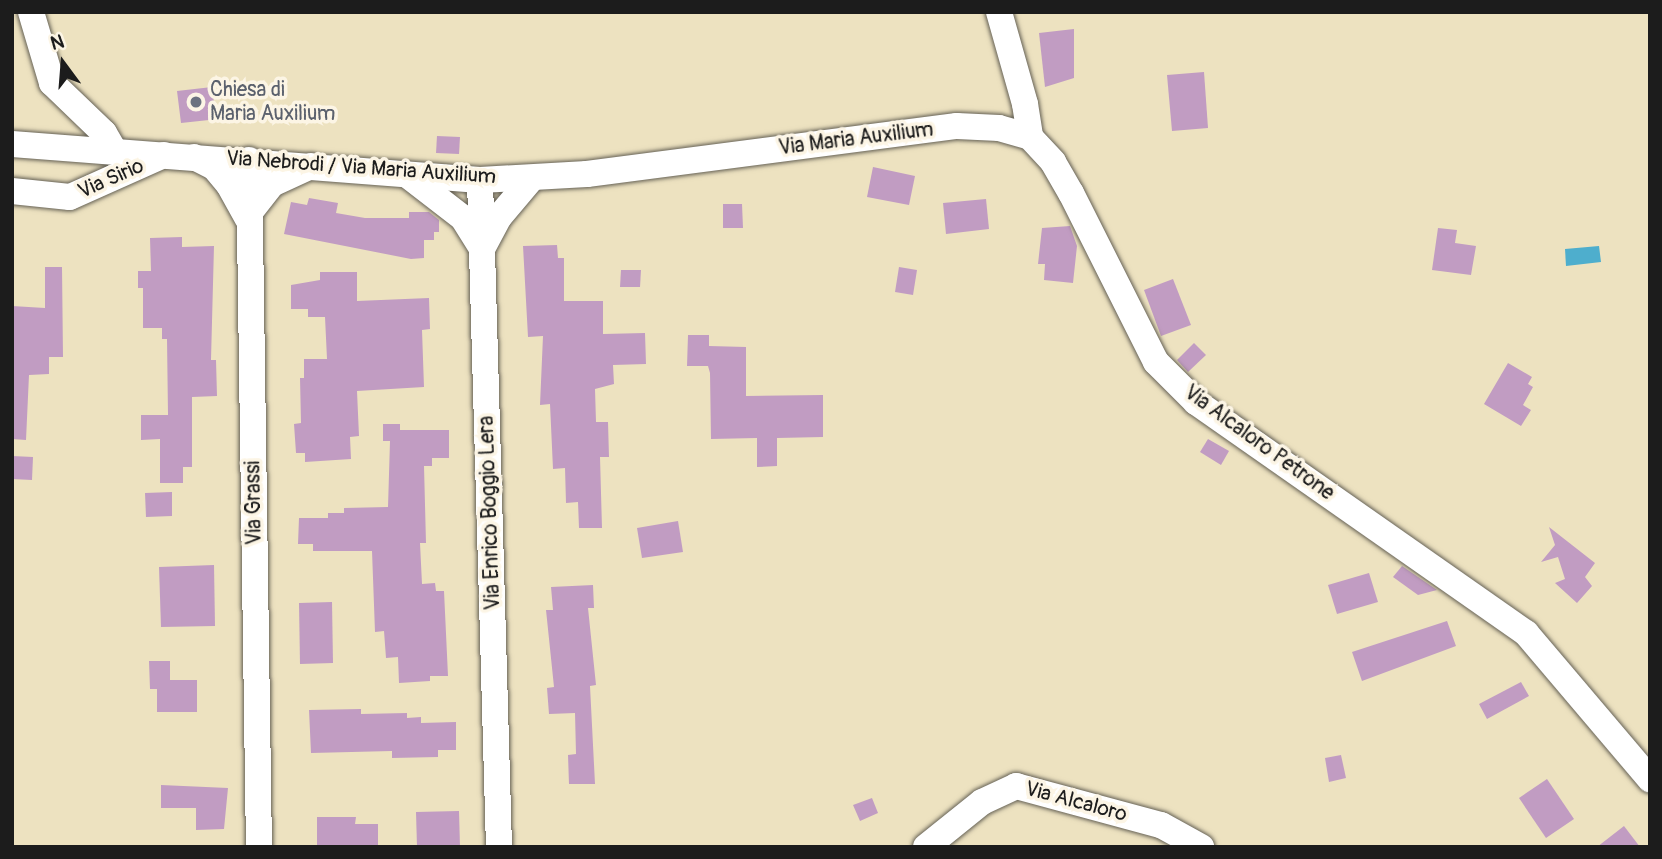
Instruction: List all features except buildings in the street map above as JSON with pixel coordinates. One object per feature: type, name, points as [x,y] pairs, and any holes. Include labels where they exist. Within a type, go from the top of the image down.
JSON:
[{"type":"street","points":[[31,12],[52,83],[104,133],[114,150]]},
{"type":"street","points":[[999,12],[1025,104],[1030,137]]},
{"type":"street","name":"Via Maria Auxilium","points":[[681,162],[957,126],[999,128],[1030,137]]},
{"type":"street","name":"Via Alcaloro Petrone","points":[[1030,137],[1053,162],[1071,193],[1156,362],[1196,402],[1526,633],[1650,779]]},
{"type":"street","name":"Via Nebrodi / Via Maria Auxilium","points":[[12,144],[249,160],[480,180],[532,178],[681,162]]},
{"type":"street","points":[[179,155],[214,167],[250,218],[272,184],[312,166]]},
{"type":"street","name":"Via Sirio","points":[[12,191],[70,197],[179,155]]},
{"type":"street","name":"Via Grassi","points":[[249,160],[259,847]]},
{"type":"street","points":[[404,173],[463,218],[482,249]]},
{"type":"street","points":[[482,249],[499,217],[532,178]]},
{"type":"street","name":"Via Enrico Boggio Lera","points":[[480,180],[499,847]]},
{"type":"street","name":"Via Alcaloro","points":[[926,847],[982,802],[1016,786],[1161,825],[1201,847]]},
{"type":"water","points":[[1599,246],[1601,262],[1566,266],[1565,249]]},
{"type":"place","name":"Chiesa di Maria Auxilium","points":[[196,102]]}]
